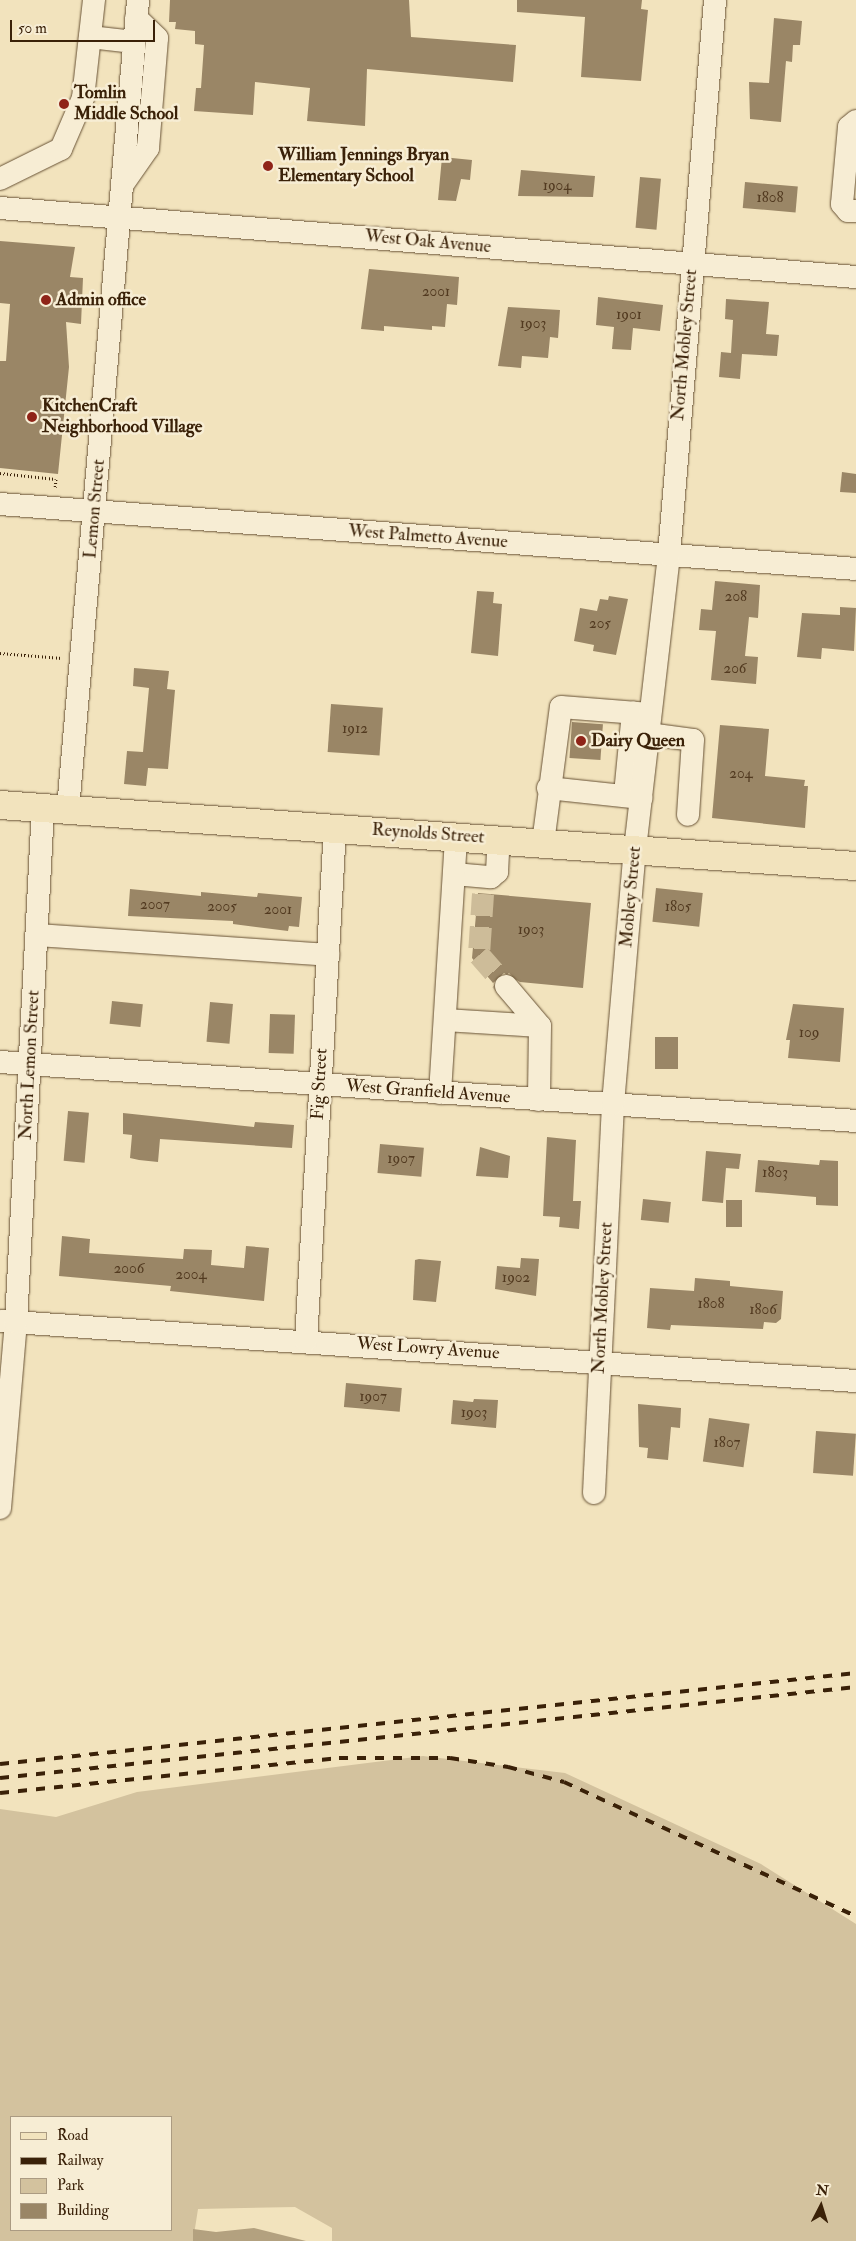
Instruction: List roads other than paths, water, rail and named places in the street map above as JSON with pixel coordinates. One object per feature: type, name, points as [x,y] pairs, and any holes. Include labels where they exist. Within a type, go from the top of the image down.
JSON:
[{"type":"main road","name":"Reynolds Street","points":[[0,805],[499,839],[856,866]]},
{"type":"street","points":[[0,179],[61,149],[84,98],[94,0]]},
{"type":"street","name":"North Mobley Street","points":[[653,690],[669,555],[715,0]]},
{"type":"street","points":[[122,185],[148,148],[157,38],[137,9]]},
{"type":"street","name":"Lemon Street","points":[[56,809],[95,512],[137,9]]},
{"type":"street","points":[[90,37],[134,42]]},
{"type":"street","points":[[856,121],[849,127],[842,204],[848,211],[856,212]]},
{"type":"street","name":"West Oak Avenue","points":[[0,208],[856,277]]},
{"type":"street","name":"West Palmetto Avenue","points":[[0,504],[856,569]]},
{"type":"street","name":"Mobley Street","points":[[613,1104],[635,849],[633,796],[644,720],[653,690]]},
{"type":"street","points":[[543,843],[548,788],[561,707],[644,720],[693,740],[688,815]]},
{"type":"street","points":[[548,788],[633,796]]},
{"type":"street","name":"North Lemon Street","points":[[8,1321],[31,1064],[37,935],[56,809]]},
{"type":"street","name":"Fig Street","points":[[306,1341],[335,828]]},
{"type":"street","points":[[440,1093],[456,836]]},
{"type":"street","points":[[454,874],[484,885],[496,872],[499,839]]},
{"type":"street","points":[[37,935],[328,955]]},
{"type":"street","points":[[506,986],[540,1026],[539,1100]]},
{"type":"street","points":[[445,1020],[540,1026]]},
{"type":"street","name":"West Granfield Avenue","points":[[0,1062],[856,1122]]},
{"type":"street","name":"North Mobley Street","points":[[594,1493],[613,1104]]},
{"type":"street","points":[[0,1508],[8,1321]]},
{"type":"street","name":"West Lowry Avenue","points":[[8,1321],[600,1361],[856,1381]]},
{"type":"tunnel","points":[[483,894],[479,955],[506,986]]},
{"type":"railway","points":[[0,1764],[856,1673]]},
{"type":"railway","points":[[0,1778],[856,1687]]},
{"type":"railway","points":[[0,1793],[339,1758],[450,1758],[508,1767],[564,1782],[856,1916]]},
{"type":"place","name":"Tomlin Middle School","points":[[64,104]]},
{"type":"place","name":"William Jennings Bryan Elementary School","points":[[268,166]]},
{"type":"place","name":"Admin office","points":[[46,300]]},
{"type":"place","name":"KitchenCraft Neighborhood Village","points":[[32,417]]},
{"type":"place","name":"Dairy Queen","points":[[581,741]]}]
